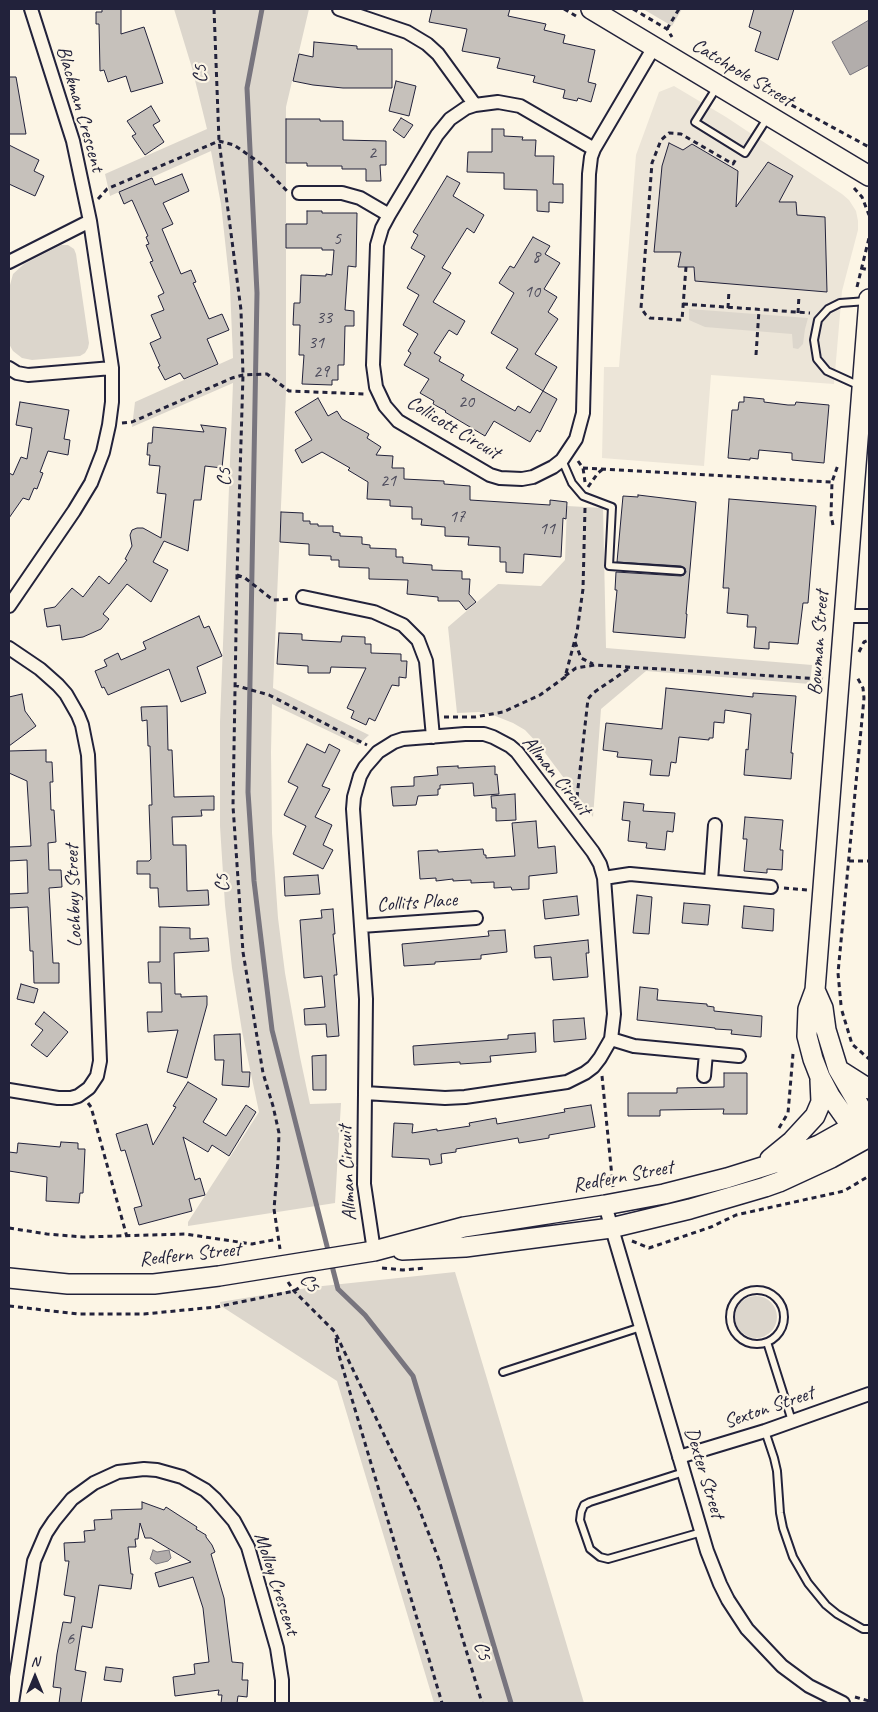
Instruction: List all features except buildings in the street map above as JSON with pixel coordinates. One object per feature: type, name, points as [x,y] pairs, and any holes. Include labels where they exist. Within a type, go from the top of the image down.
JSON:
[{"type":"main road","name":"Catchpole Street","points":[[591,9],[869,176]]},
{"type":"main road","name":"Bowman Street","points":[[866,1126],[830,1096],[813,1059],[807,1036],[808,1009],[815,990],[869,310]]},
{"type":"main road","name":"Bowman Street","points":[[815,990],[823,1008],[826,1030],[838,1069],[866,1126]]},
{"type":"main road","points":[[838,1069],[869,1089]]},
{"type":"main road","points":[[727,1178],[773,1158],[792,1142],[815,1116],[821,1102],[820,1077]]},
{"type":"main road","name":"Redfern Street","points":[[374,1251],[465,1247],[611,1228],[690,1209],[765,1187],[831,1158],[866,1126]]},
{"type":"main road","name":"Redfern Street","points":[[9,1278],[68,1284],[154,1284],[284,1266],[312,1270],[346,1256],[374,1251],[464,1227],[609,1198],[664,1194],[727,1178],[778,1162],[866,1126]]},
{"type":"street","name":"Blackman Crescent","points":[[9,606],[91,483],[103,452],[112,402],[112,368],[89,216],[73,141],[31,9]]},
{"type":"street","points":[[339,9],[407,32],[427,44],[438,54],[475,105]]},
{"type":"street","name":"Collicott Circuit","points":[[594,149],[520,106],[498,102],[466,108],[450,119],[437,135],[382,228],[378,245],[373,365],[376,387],[379,394],[385,406],[398,421],[490,475],[500,478],[522,479],[533,477],[562,460],[576,439],[582,413],[589,174],[594,149],[654,46]]},
{"type":"street","points":[[299,193],[342,193],[360,198],[390,215]]},
{"type":"street","points":[[9,262],[89,216]]},
{"type":"street","points":[[9,368],[17,373],[28,375],[112,368]]},
{"type":"street","points":[[303,597],[374,612],[403,625],[418,640],[426,661],[433,737]]},
{"type":"street","points":[[844,616],[869,616]]},
{"type":"street","name":"Lochbuy Street","points":[[9,648],[40,669],[66,694],[82,725],[88,755],[100,1061],[97,1076],[89,1088],[82,1093]]},
{"type":"street","name":"Allman Circuit","points":[[365,1093],[446,1098],[484,1095],[568,1082],[585,1073],[600,1058],[611,1039],[614,1014],[604,878],[600,864],[593,852],[517,752],[510,746],[484,734],[403,739],[394,742],[377,753],[362,772],[354,798],[353,809],[366,999],[364,1184],[374,1251]]},
{"type":"street","points":[[711,881],[715,825]]},
{"type":"street","points":[[604,878],[630,874],[771,887]]},
{"type":"street","name":"Collits Place","points":[[361,926],[476,918]]},
{"type":"street","points":[[611,1039],[634,1046],[739,1056]]},
{"type":"street","points":[[704,1076],[706,1053]]},
{"type":"street","points":[[9,1090],[58,1098],[71,1098],[82,1093]]},
{"type":"street","name":"Dexter Street","points":[[609,1198],[611,1228],[702,1532],[720,1584],[747,1629],[782,1666],[809,1686],[847,1699]]},
{"type":"street","name":"Sexton Street","points":[[679,1456],[765,1431],[869,1394]]},
{"type":"street","name":"Molloy Crescent","points":[[12,1703],[34,1562],[46,1533],[72,1499],[94,1483],[118,1472],[144,1469],[182,1477],[205,1490],[234,1521],[248,1547],[277,1648],[282,1680],[282,1703]]},
{"type":"lane","points":[[718,85],[695,122],[740,150],[745,153],[768,116]]},
{"type":"lane","points":[[862,387],[827,371],[817,359],[814,340],[818,320],[828,309],[840,303],[869,310]]},
{"type":"lane","points":[[562,460],[572,483],[583,496],[612,507],[609,566],[681,571]]},
{"type":"lane","points":[[760,1290],[769,1293],[781,1305],[784,1323],[774,1338],[767,1342],[749,1343],[735,1333],[731,1325],[730,1316],[736,1300],[743,1294],[760,1290]]},
{"type":"lane","points":[[503,1372],[641,1328]]},
{"type":"lane","points":[[767,1342],[792,1421]]},
{"type":"lane","points":[[765,1431],[777,1471],[783,1528],[793,1557],[808,1583],[826,1605],[837,1614],[863,1629],[869,1629]]},
{"type":"lane","points":[[684,1472],[590,1502],[584,1505],[580,1520],[590,1549],[600,1558],[608,1559],[702,1532]]},
{"type":"path","name":"C5","points":[[214,9],[219,141],[241,310],[243,375],[234,685],[233,806],[243,952],[263,1073],[273,1106],[278,1133],[274,1209],[278,1239],[286,1280],[294,1291],[335,1332],[418,1506],[439,1560],[482,1703]]},
{"type":"path","points":[[633,9],[667,29],[671,36],[679,41]]},
{"type":"path","points":[[667,29],[678,9]]},
{"type":"path","points":[[758,87],[869,147]]},
{"type":"path","points":[[686,267],[682,320],[650,318],[646,315],[641,308],[652,163],[661,140],[669,133],[681,134],[733,164],[740,150]]},
{"type":"path","points":[[89,216],[107,189],[219,141],[234,145],[260,163],[289,193],[299,193]]},
{"type":"path","points":[[850,184],[862,197],[869,215]]},
{"type":"path","points":[[861,268],[869,270]]},
{"type":"path","points":[[728,308],[729,290]]},
{"type":"path","points":[[798,313],[799,295]]},
{"type":"path","points":[[683,304],[823,314]]},
{"type":"path","points":[[756,355],[759,310]]},
{"type":"path","points":[[109,425],[132,422],[232,378],[243,375],[267,374],[288,391],[379,394]]},
{"type":"path","points":[[575,458],[583,468],[586,490],[603,469]]},
{"type":"path","points":[[583,468],[832,482],[831,515],[834,529]]},
{"type":"path","points":[[565,677],[574,641],[582,590],[586,497]]},
{"type":"path","points":[[237,575],[245,578],[273,600],[282,601],[303,597]]},
{"type":"path","points":[[856,658],[864,642],[869,640]]},
{"type":"path","points":[[574,641],[581,658],[595,665]]},
{"type":"path","points":[[431,717],[475,717],[502,712],[540,695],[576,668],[595,665],[824,679],[823,688]]},
{"type":"path","points":[[567,818],[575,812],[588,700],[593,693],[631,667]]},
{"type":"path","points":[[856,668],[857,678],[863,688],[864,698],[838,973],[842,1011],[852,1044],[869,1059]]},
{"type":"path","points":[[234,685],[269,695],[363,741],[377,753]]},
{"type":"path","points":[[848,861],[869,861]]},
{"type":"path","points":[[771,887],[807,890],[807,883]]},
{"type":"path","points":[[778,1129],[788,1113],[794,1048]]},
{"type":"path","points":[[600,1058],[609,1198]]},
{"type":"path","points":[[82,1093],[91,1108],[127,1237]]},
{"type":"path","points":[[632,1246],[634,1241],[649,1248],[736,1215],[844,1192],[869,1176]]},
{"type":"path","points":[[9,1228],[83,1237],[185,1234],[252,1244],[278,1239]]},
{"type":"path","points":[[9,1306],[78,1314],[144,1314],[216,1307],[294,1291],[312,1270]]},
{"type":"path","points":[[335,1332],[338,1352],[442,1703]]},
{"type":"path","points":[[847,1699],[869,1701]]},
{"type":"shaded area","points":[[174,9],[309,9],[286,107],[286,392],[273,688],[369,735],[358,745],[272,704],[272,833],[278,918],[285,973],[310,1104],[341,1103],[335,1203],[188,1226],[188,1222],[259,1112],[242,1031],[232,968],[225,905],[220,826],[220,722],[233,383],[132,427],[135,402],[233,358],[230,287],[221,204],[211,151],[110,196],[105,174],[207,129],[192,68]]},
{"type":"shaded area","points":[[643,9],[682,9],[672,26]]},
{"type":"shaded area","points":[[869,20],[869,65],[850,75],[832,42]]},
{"type":"shaded area","points":[[674,86],[726,117],[842,194],[849,200],[856,211],[858,221],[858,230],[842,291],[834,384],[711,375],[704,466],[602,458],[604,367],[619,367],[636,155],[659,92]]},
{"type":"shaded area","points":[[61,245],[68,245],[74,249],[76,254],[89,343],[88,348],[80,356],[32,360],[22,358],[13,351],[9,344],[10,285],[13,274],[24,264]]},
{"type":"shaded area","points":[[689,309],[808,318],[803,344],[798,349],[793,348],[792,334],[705,327],[689,320]]},
{"type":"shaded area","points":[[567,506],[603,508],[606,648],[812,665],[810,684],[646,671],[601,709],[593,817],[540,746],[525,730],[493,715],[479,712],[457,713],[448,627],[498,584],[541,586],[565,560]]},
{"type":"shaded area","points":[[455,1272],[584,1703],[434,1703],[337,1381],[221,1306],[220,1302],[313,1287]]},
{"type":"shaded area","points":[[760,1296],[768,1299],[774,1305],[777,1317],[774,1329],[768,1335],[752,1338],[744,1335],[738,1329],[735,1313],[738,1305],[744,1299]]},
{"type":"shaded area","points":[[153,1550],[157,1552],[169,1550],[171,1558],[168,1561],[156,1564],[150,1559]]},
{"type":"waterway","points":[[262,9],[247,88],[257,293],[248,792],[254,881],[272,1030],[329,1254]]},
{"type":"waterway","points":[[331,1262],[338,1289],[365,1315],[413,1376],[511,1703]]}]
